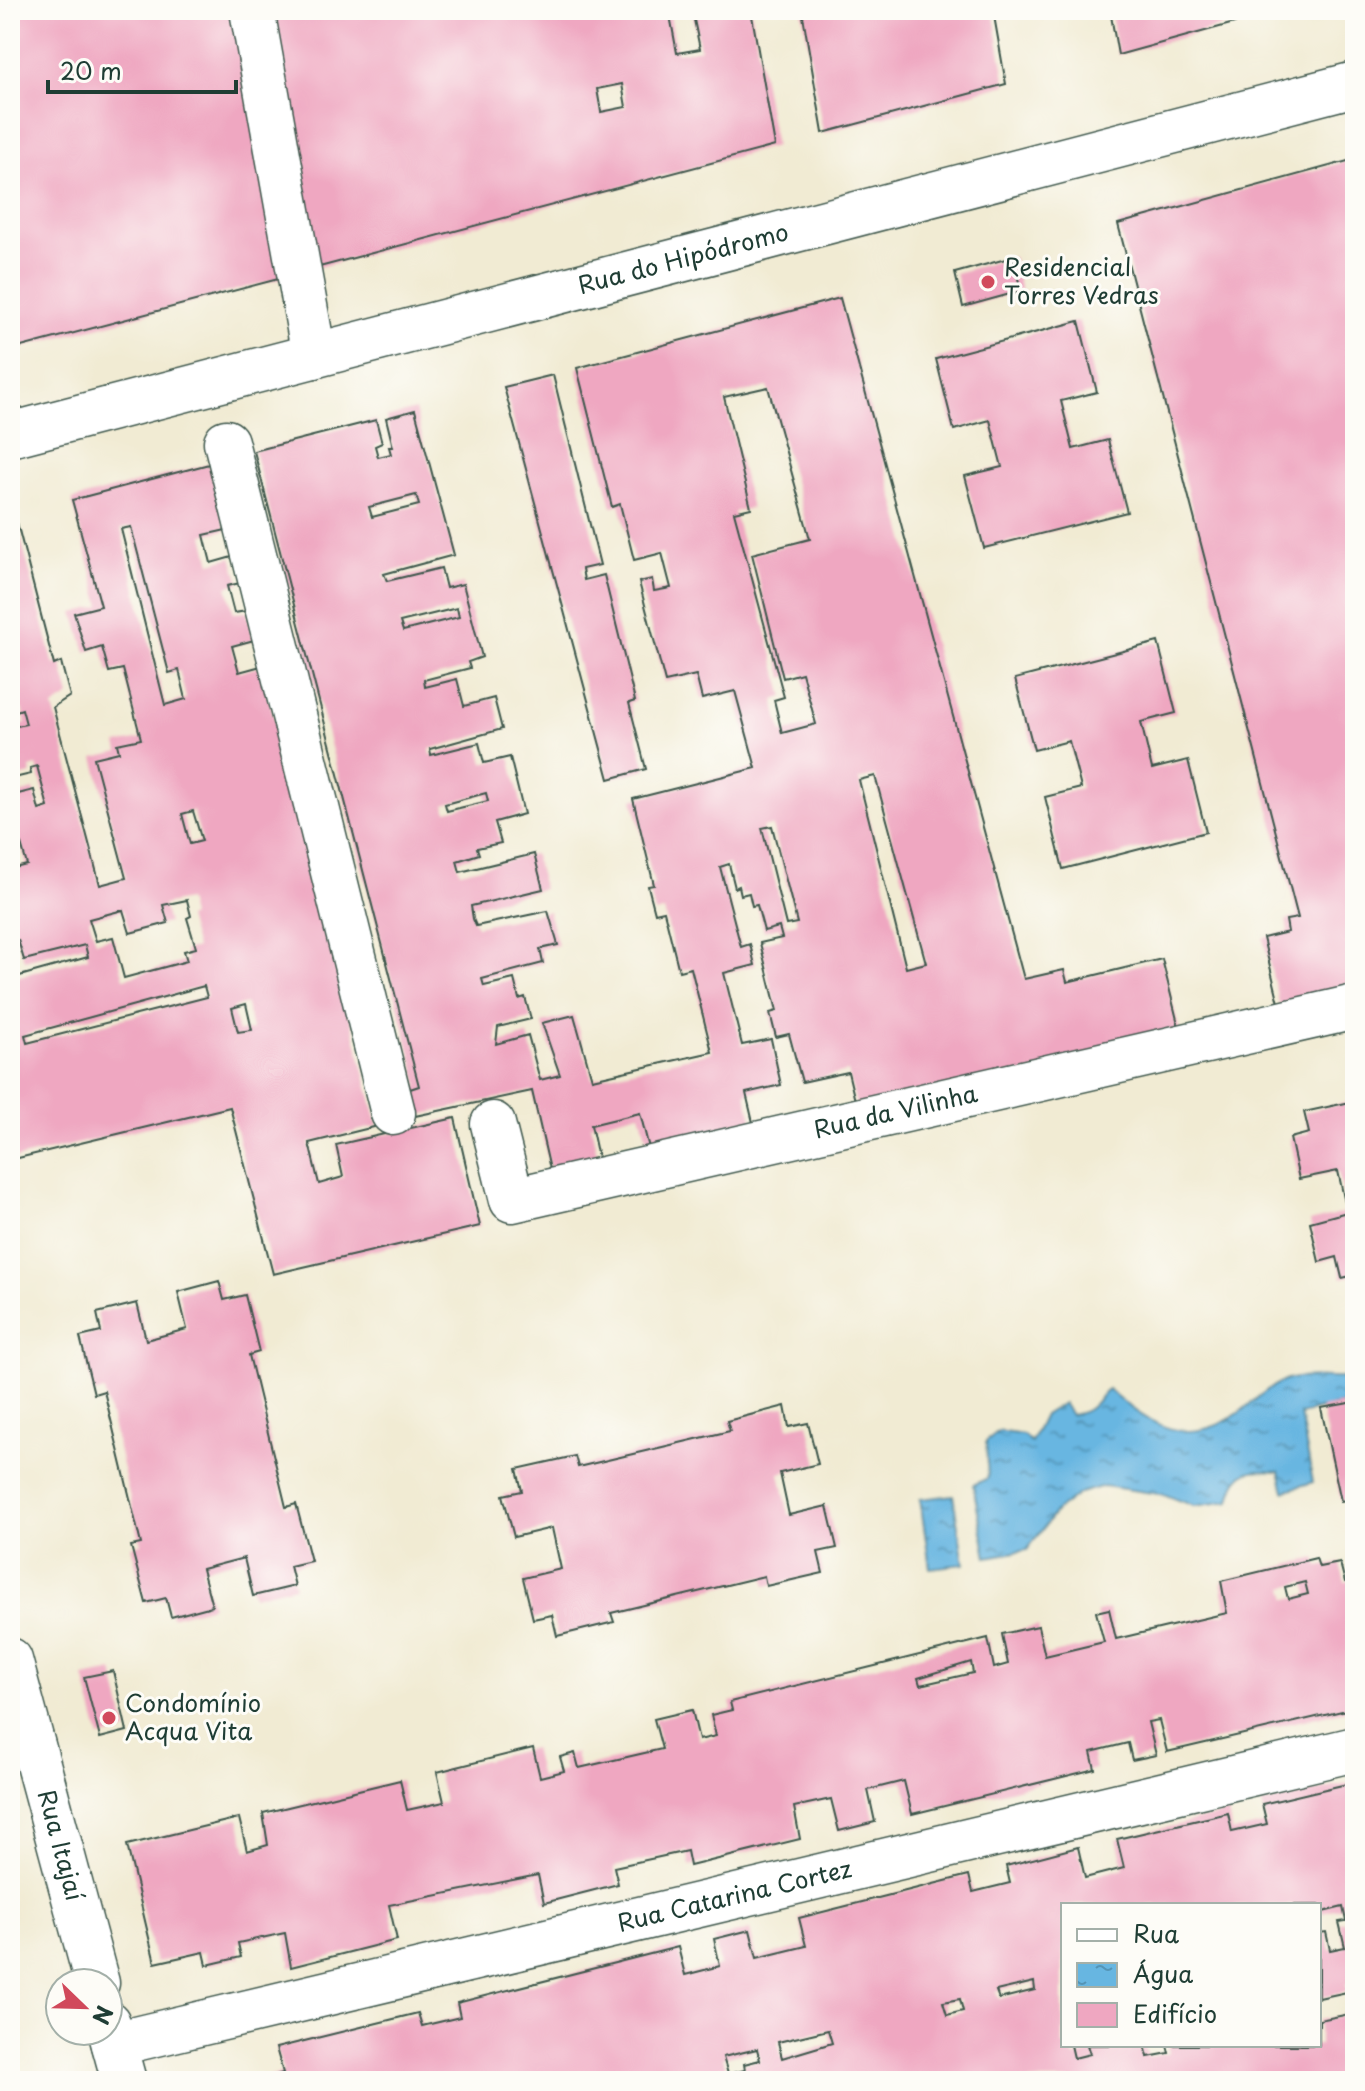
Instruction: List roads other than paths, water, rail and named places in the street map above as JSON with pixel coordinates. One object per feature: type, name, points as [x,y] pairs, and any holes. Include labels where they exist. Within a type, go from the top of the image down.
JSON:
[{"type":"street","points":[[252,10],[314,356]]},
{"type":"street","name":"Rua do Hipódromo","points":[[10,435],[1355,84]]},
{"type":"street","points":[[226,442],[393,1113]]},
{"type":"street","name":"Rua da Vilinha","points":[[493,1124],[512,1200],[1355,1007]]},
{"type":"street","name":"Rua Itajaí","points":[[10,1660],[93,1967]]},
{"type":"street","name":"Rua Catarina Cortez","points":[[115,2049],[1355,1749]]},
{"type":"water","points":[[1343,1378],[1352,1402],[1300,1414],[1313,1482],[1284,1491],[1279,1471],[1252,1471],[1240,1477],[1230,1501],[1194,1506],[1166,1495],[1104,1486],[1080,1493],[1056,1511],[1027,1550],[987,1557],[973,1485],[988,1478],[986,1442],[998,1431],[1023,1435],[1031,1442],[1044,1415],[1063,1403],[1071,1415],[1084,1412],[1108,1389],[1155,1423],[1187,1431],[1204,1429],[1240,1412],[1268,1390],[1287,1380]]},
{"type":"water","points":[[953,1495],[964,1564],[930,1568],[920,1499]]},
{"type":"place","name":"Residencial Torres Vedras","points":[[988,282]]},
{"type":"place","name":"Condomínio Acqua Vita","points":[[109,1718]]}]
